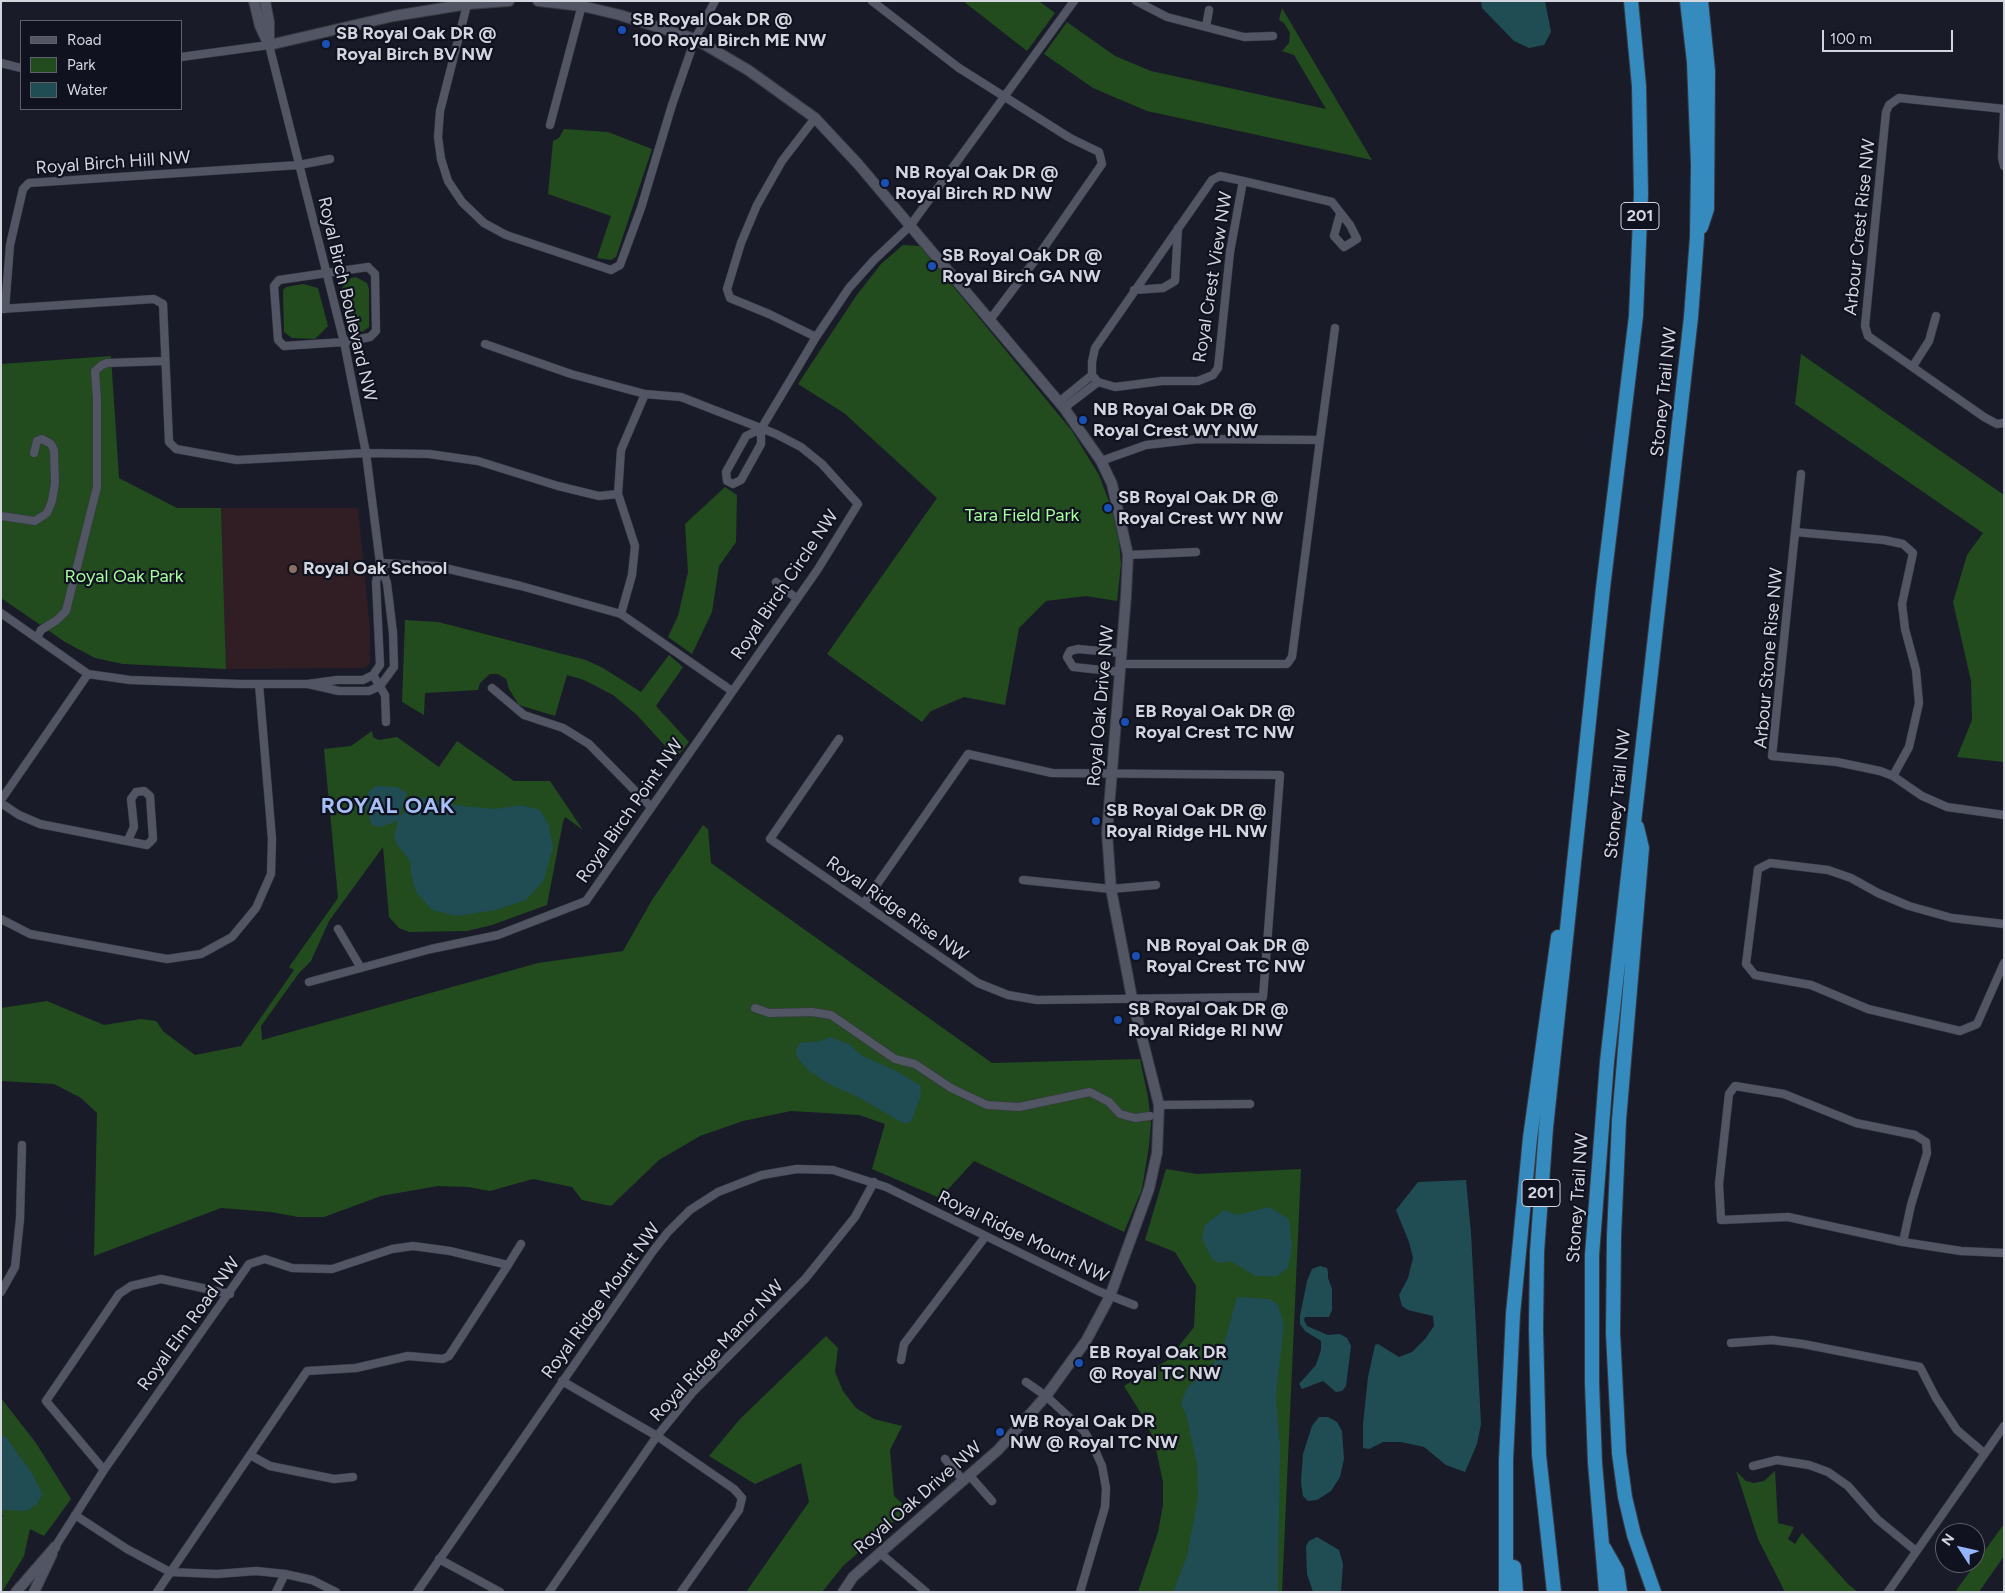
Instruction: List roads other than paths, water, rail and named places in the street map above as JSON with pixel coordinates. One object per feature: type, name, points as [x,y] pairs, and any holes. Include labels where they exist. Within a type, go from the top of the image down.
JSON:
[{"type":"highway","name":"Stoney Trail NW","points":[[1554,1592],[1540,1455],[1536,1329],[1538,1252],[1546,1128],[1604,588],[1636,316],[1641,194],[1639,86],[1631,1]]},
{"type":"highway","name":"Stoney Trail NW","points":[[1606,1592],[1600,1541],[1592,1383],[1592,1255],[1607,1062],[1635,820],[1658,593],[1670,514],[1689,335],[1697,237],[1698,165],[1694,62],[1687,1]]},
{"type":"highway","points":[[1697,237],[1707,210],[1708,71],[1702,1]]},
{"type":"highway","points":[[1506,1592],[1506,1460],[1514,1314],[1530,1138],[1575,821],[1583,796]]},
{"type":"highway","points":[[1635,820],[1642,848],[1619,1120],[1614,1236],[1613,1333],[1619,1443],[1625,1497],[1634,1535],[1654,1592]]},
{"type":"highway","points":[[1506,1460],[1516,1592]]},
{"type":"highway","points":[[1600,1541],[1617,1571],[1620,1592]]},
{"type":"street","name":"Royal Birch Boulevard NW","points":[[254,1],[260,26],[269,45],[344,342],[366,453],[380,563],[387,583],[393,633],[394,664],[389,675],[380,686]]},
{"type":"street","name":"Royal Birch Boulevard NW","points":[[265,1],[269,22],[269,45]]},
{"type":"street","points":[[182,57],[269,45],[394,16],[468,3],[509,1]]},
{"type":"street","name":"Royal Oak Drive NW","points":[[538,1],[582,4],[695,39],[748,70],[816,118],[858,164],[1062,405],[1101,461],[1112,484],[1128,554],[1107,833],[1110,888],[1132,998],[1158,1105],[1157,1153],[1149,1189],[1110,1296],[1086,1341],[1046,1396],[998,1450],[853,1577],[843,1592]]},
{"type":"street","points":[[468,3],[440,111],[438,137],[440,160],[448,181],[462,202],[484,223],[506,234],[611,270],[620,265],[638,216],[695,39],[715,1]]},
{"type":"street","points":[[872,1],[959,68],[1070,138],[1099,152],[1102,164],[1036,259],[989,320]]},
{"type":"street","points":[[761,429],[762,444],[741,480],[733,484],[727,481],[726,472],[746,436],[761,429],[816,337],[850,288],[874,260],[910,226],[1074,1]]},
{"type":"street","points":[[1136,1],[1167,17],[1244,37],[1273,36]]},
{"type":"street","points":[[550,125],[582,4]]},
{"type":"street","points":[[1206,27],[1209,10]]},
{"type":"street","points":[[1,63],[20,68]]},
{"type":"street","name":"Arbour Crest Rise NW","points":[[2004,109],[1899,98],[1894,100],[1886,112],[1865,326],[1868,336],[1996,424],[2004,423]]},
{"type":"street","points":[[2004,114],[2002,158],[2004,166]]},
{"type":"street","points":[[816,118],[782,162],[756,205],[741,243],[727,289],[730,298],[769,314],[816,337]]},
{"type":"street","name":"Royal Birch Hill NW","points":[[3,309],[10,245],[23,189],[29,183],[299,166],[330,159]]},
{"type":"street","name":"Royal Crest View NW","points":[[1092,375],[1095,348],[1212,180],[1220,176],[1243,181],[1230,252],[1218,368],[1213,375],[1198,380],[1162,381],[1115,387],[1098,382]]},
{"type":"street","points":[[1243,181],[1328,199],[1340,214]]},
{"type":"street","points":[[1134,290],[1163,288],[1175,281],[1178,228]]},
{"type":"street","points":[[368,267],[375,274],[376,331],[370,337],[344,342],[284,346],[278,340],[274,286],[279,280],[326,273],[368,267]]},
{"type":"street","points":[[3,309],[154,299],[163,304],[169,442],[176,449],[237,460],[366,453],[429,454],[470,460],[599,496],[618,494]]},
{"type":"street","points":[[1912,366],[1929,342],[1936,316]]},
{"type":"street","points":[[1121,653],[1078,649],[1070,651],[1067,657],[1073,667],[1120,668],[1287,664],[1292,657],[1335,328]]},
{"type":"street","name":"Royal Birch Circle NW","points":[[486,344],[571,374],[645,394],[681,397],[761,429],[801,447],[822,464],[858,504],[818,569],[732,691]]},
{"type":"street","points":[[37,638],[42,630],[66,611],[97,487],[95,371],[107,363],[164,361]]},
{"type":"street","points":[[1092,375],[1098,382],[1062,405],[1092,375]]},
{"type":"street","points":[[621,614],[632,574],[634,546],[618,494],[621,450],[645,394]]},
{"type":"street","points":[[1,516],[34,521],[48,513],[55,484],[54,450],[51,444],[42,439],[37,441],[34,453]]},
{"type":"street","points":[[1101,461],[1146,445],[1198,439],[1320,440]]},
{"type":"street","name":"Arbour Stone Rise NW","points":[[1801,474],[1772,756],[1837,762],[1893,776],[1922,796],[1948,808],[2004,815]]},
{"type":"street","points":[[1795,532],[1884,540],[1903,544],[1913,553],[1902,604],[1905,629],[1916,670],[1919,703],[1909,748],[1893,776]]},
{"type":"street","points":[[1128,554],[1196,552]]},
{"type":"street","name":"Royal Birch Boulevard NW","points":[[373,675],[380,665],[376,582],[380,563]]},
{"type":"street","points":[[380,563],[436,566],[521,586],[621,614],[732,691]]},
{"type":"street","points":[[776,582],[796,598]]},
{"type":"street","points":[[1,613],[88,674],[130,680],[259,684],[308,684],[337,680],[363,680],[373,675],[384,695],[386,722]]},
{"type":"street","points":[[88,674],[1,802],[19,815],[40,824],[147,845],[153,839],[150,796],[144,791],[136,792],[131,799],[134,827],[128,840]]},
{"type":"street","points":[[1,919],[30,934],[167,959],[201,954],[232,937],[256,908],[271,874],[272,839],[259,684]]},
{"type":"street","points":[[308,684],[339,691],[370,691],[380,686]]},
{"type":"street","points":[[492,688],[524,715],[564,728],[589,744],[651,807]]},
{"type":"street","name":"Royal Birch Point NW","points":[[309,982],[431,949],[498,935],[586,901],[732,691]]},
{"type":"street","name":"Royal Ridge Rise NW","points":[[839,739],[770,839],[978,983],[1008,995],[1037,1000],[1263,997],[1280,775],[1111,774]]},
{"type":"street","points":[[864,903],[968,754],[1052,773],[1111,774]]},
{"type":"street","points":[[2004,924],[1952,918],[1909,906],[1878,893],[1851,878],[1828,870],[1770,863],[1758,869],[1746,964],[1755,975],[1811,985],[1868,1009],[1960,1032],[1977,1024],[2004,964]]},
{"type":"street","points":[[1023,880],[1110,888],[1156,884]]},
{"type":"street","points":[[338,929],[361,968]]},
{"type":"street","points":[[755,1008],[770,1012],[812,1012],[831,1015],[895,1059],[915,1064],[951,1088],[986,1105],[1019,1107],[1090,1092],[1109,1102],[1120,1114],[1135,1118],[1150,1116]]},
{"type":"street","points":[[1903,1242],[1911,1205],[1927,1153],[1926,1142],[1916,1135],[1856,1123],[1784,1094],[1735,1086],[1729,1094],[1719,1184],[1722,1220],[1788,1217],[1903,1242],[1961,1251],[2004,1253]]},
{"type":"street","points":[[1158,1105],[1250,1104]]},
{"type":"street","points":[[1,1292],[15,1267],[20,1219],[22,1145]]},
{"type":"street","name":"Royal Ridge Mount NW","points":[[417,1592],[562,1381],[668,1232],[690,1210],[718,1192],[762,1175],[797,1169],[833,1170],[874,1182],[985,1237],[1110,1296],[1134,1305]]},
{"type":"street","name":"Royal Ridge Manor NW","points":[[549,1592],[657,1436],[697,1388],[805,1279],[855,1217],[874,1182]]},
{"type":"street","points":[[901,1360],[904,1344],[985,1237]]},
{"type":"street","points":[[157,1592],[307,1371],[356,1368],[408,1356],[422,1356],[437,1360],[449,1356],[520,1244]]},
{"type":"street","name":"Royal Elm Road NW","points":[[34,1592],[55,1548],[104,1470],[230,1294],[249,1264],[264,1259],[292,1268],[332,1269],[392,1249],[413,1246],[450,1251],[508,1265]]},
{"type":"street","points":[[104,1470],[46,1401],[113,1302],[125,1289],[156,1279],[230,1294]]},
{"type":"street","points":[[1731,1343],[1772,1340],[1920,1367],[1936,1398],[1957,1430],[1984,1453]]},
{"type":"street","points":[[562,1381],[657,1436],[734,1489],[742,1498],[739,1510],[681,1592]]},
{"type":"street","points":[[1026,1382],[1046,1396],[1084,1431],[1096,1450],[1102,1466],[1106,1488],[1105,1507],[1080,1592]]},
{"type":"street","points":[[1888,1592],[2004,1426]]},
{"type":"street","points":[[250,1455],[270,1466],[334,1479],[353,1477]]},
{"type":"street","points":[[945,1458],[992,1500]]},
{"type":"street","points":[[1753,1466],[1777,1460],[1809,1465],[1828,1472],[1848,1486],[1877,1518],[1916,1551]]},
{"type":"street","points":[[75,1515],[127,1549],[170,1572],[285,1574],[312,1580],[336,1592]]},
{"type":"street","name":"Royal Elm Road NW","points":[[16,1592],[55,1548]]},
{"type":"street","points":[[880,1553],[926,1592]]},
{"type":"street","points":[[439,1559],[500,1592]]},
{"type":"street","points":[[276,1592],[285,1574]]},
{"type":"water","points":[[1481,1],[1545,1],[1551,32],[1544,45],[1529,48],[1514,41],[1482,8]]},
{"type":"water","points":[[376,786],[397,787],[407,793],[401,816],[414,800],[420,797],[461,806],[495,809],[521,805],[540,810],[549,825],[553,847],[544,880],[526,900],[496,910],[457,916],[432,910],[416,892],[411,874],[411,862],[396,843],[394,837],[398,821],[380,827],[373,826],[370,821],[365,801],[369,791]]},
{"type":"water","points":[[830,1037],[849,1044],[861,1055],[898,1072],[921,1086],[920,1098],[911,1122],[903,1123],[858,1097],[829,1084],[808,1070],[797,1057],[796,1049],[800,1043],[821,1041]]},
{"type":"water","points":[[1466,1180],[1471,1233],[1481,1424],[1477,1444],[1465,1472],[1446,1465],[1424,1447],[1401,1442],[1383,1442],[1369,1449],[1363,1448],[1363,1424],[1368,1377],[1375,1345],[1378,1344],[1399,1357],[1412,1352],[1425,1339],[1434,1326],[1433,1316],[1408,1310],[1402,1306],[1399,1295],[1408,1278],[1413,1258],[1409,1242],[1396,1210],[1418,1182]]},
{"type":"water","points":[[1269,1207],[1289,1219],[1292,1248],[1288,1268],[1277,1276],[1255,1276],[1231,1261],[1220,1263],[1212,1259],[1202,1239],[1205,1225],[1224,1210],[1237,1215]]},
{"type":"water","points":[[1320,1266],[1327,1268],[1332,1289],[1332,1310],[1329,1317],[1305,1317],[1304,1320],[1307,1326],[1328,1335],[1340,1334],[1347,1338],[1351,1346],[1346,1386],[1342,1391],[1336,1392],[1323,1381],[1302,1389],[1299,1384],[1316,1365],[1321,1350],[1321,1341],[1305,1331],[1300,1324],[1307,1281],[1312,1269]]},
{"type":"water","points":[[1237,1297],[1270,1299],[1278,1305],[1284,1325],[1276,1396],[1280,1446],[1278,1592],[1173,1592],[1187,1556],[1198,1498],[1197,1464],[1186,1414],[1181,1405],[1187,1388],[1217,1358],[1225,1341]]},
{"type":"water","points":[[1319,1417],[1328,1417],[1337,1422],[1342,1431],[1344,1459],[1340,1477],[1331,1491],[1317,1500],[1308,1501],[1303,1496],[1301,1482],[1303,1454],[1312,1426]]},
{"type":"water","points":[[1,1435],[6,1437],[31,1472],[43,1494],[36,1505],[26,1511],[1,1510]]},
{"type":"water","points":[[1317,1537],[1339,1550],[1343,1564],[1341,1592],[1313,1592],[1307,1574],[1306,1546],[1309,1541]]},
{"type":"place","name":"SB Royal Oak DR @ 100 Royal Birch ME NW","points":[[622,30]]},
{"type":"place","name":"SB Royal Oak DR @ Royal Birch BV NW","points":[[326,44]]},
{"type":"place","name":"NB Royal Oak DR @ Royal Birch RD NW","points":[[885,183]]},
{"type":"place","name":"SB Royal Oak DR @ Royal Birch GA NW","points":[[932,266]]},
{"type":"place","name":"NB Royal Oak DR @ Royal Crest WY NW","points":[[1083,420]]},
{"type":"place","name":"SB Royal Oak DR @ Royal Crest WY NW","points":[[1108,508]]},
{"type":"place","name":"Royal Oak School","points":[[293,569]]},
{"type":"place","name":"EB Royal Oak DR @ Royal Crest TC NW","points":[[1125,722]]},
{"type":"place","name":"SB Royal Oak DR @ Royal Ridge HL NW","points":[[1096,821]]},
{"type":"place","name":"NB Royal Oak DR @ Royal Crest TC NW","points":[[1136,956]]},
{"type":"place","name":"SB Royal Oak DR @ Royal Ridge RI NW","points":[[1118,1020]]},
{"type":"place","name":"EB Royal Oak DR @ Royal TC NW","points":[[1079,1363]]},
{"type":"place","name":"WB Royal Oak DR NW @ Royal TC NW","points":[[1000,1432]]},
{"type":"district","name":"ROYAL OAK","points":[[388,807]]},
{"type":"park label","name":"Tara Field Park","points":[[1022,516]]},
{"type":"park label","name":"Royal Oak Park","points":[[124,577]]}]
